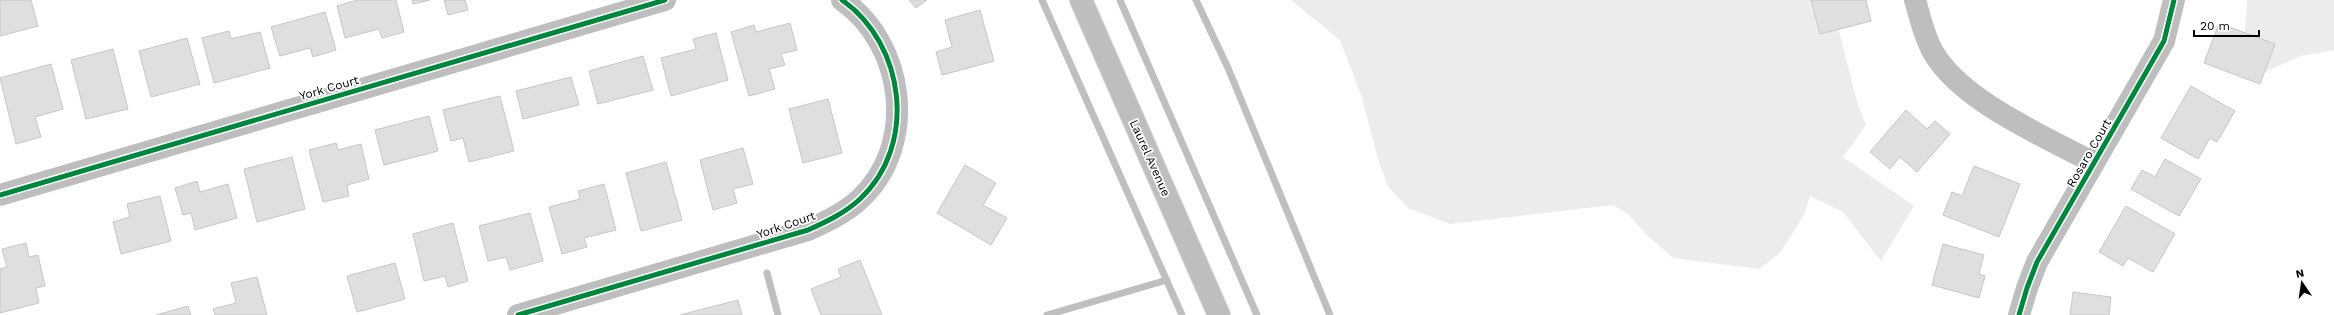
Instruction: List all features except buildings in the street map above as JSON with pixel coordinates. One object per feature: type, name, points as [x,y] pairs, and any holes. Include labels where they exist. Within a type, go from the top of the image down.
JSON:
[{"type":"street","name":"York Court","points":[[0,195],[665,0]]},
{"type":"street","name":"York Court","points":[[518,315],[808,230],[836,217],[860,199],[877,178],[888,157],[895,135],[897,110],[896,94],[889,63],[881,43],[871,27],[853,8],[842,0]]},
{"type":"street","name":"Laurel Avenue","points":[[1081,0],[1219,315]]},
{"type":"street","name":"Rosaro Court","points":[[1915,0],[1932,51],[1949,74],[1966,91],[1989,106],[2094,164]]},
{"type":"street","name":"Rosaro Court","points":[[2019,315],[2027,288],[2038,262],[2164,41],[2174,0]]},
{"type":"shaded area","points":[[1291,0],[1831,0],[1858,105],[1866,125],[1843,157],[1914,206],[1881,261],[1843,212],[1810,196],[1804,215],[1780,253],[1759,269],[1673,258],[1646,234],[1628,214],[1613,205],[1450,224],[1408,208],[1389,188],[1379,163],[1362,98],[1340,40]]},
{"type":"shaded area","points":[[2247,0],[2334,0],[2334,50],[2301,56],[2265,72],[2244,46]]},
{"type":"waterway","points":[[1042,0],[1182,315]]},
{"type":"waterway","points":[[1120,0],[1257,315]]},
{"type":"waterway","points":[[1196,0],[1228,68],[1330,315]]},
{"type":"waterway","points":[[767,273],[778,315]]},
{"type":"waterway","points":[[1047,315],[1167,280]]},
{"type":"cycle path","points":[[0,195],[665,0]]},
{"type":"cycle path","points":[[518,315],[808,230],[842,213],[860,199],[878,177],[891,151],[896,124],[896,96],[891,68],[880,42],[863,19],[842,0]]},
{"type":"cycle path","points":[[2019,315],[2037,262],[2164,41],[2174,0]]}]
